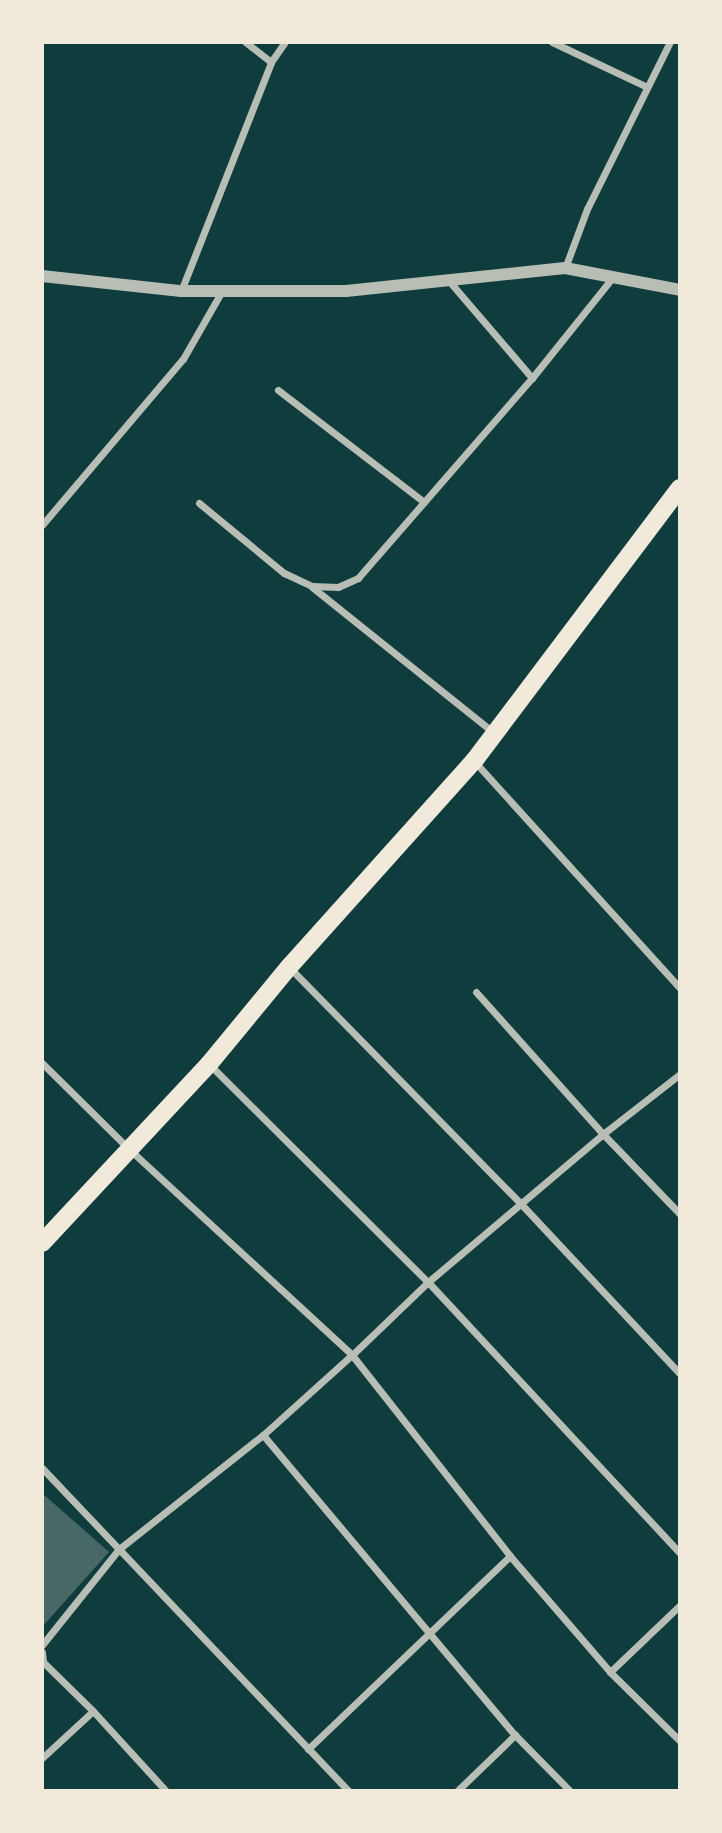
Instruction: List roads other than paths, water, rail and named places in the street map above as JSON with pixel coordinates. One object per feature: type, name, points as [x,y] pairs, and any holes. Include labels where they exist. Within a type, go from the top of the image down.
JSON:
[{"type":"main road","points":[[42,1243],[209,1064],[289,967],[474,761],[680,488]]},
{"type":"street","points":[[245,42],[271,62]]},
{"type":"street","points":[[181,290],[271,62],[285,42]]},
{"type":"street","points":[[552,42],[647,87]]},
{"type":"street","points":[[565,268],[587,209],[670,42]]},
{"type":"street","points":[[42,276],[181,290],[346,291],[565,268],[680,290]]},
{"type":"street","points":[[310,585],[338,587],[358,578],[532,378],[613,276]]},
{"type":"street","points":[[449,280],[532,378]]},
{"type":"street","points":[[42,525],[183,359],[222,290]]},
{"type":"street","points":[[278,390],[424,502]]},
{"type":"street","points":[[199,503],[284,573],[310,585],[494,734]]},
{"type":"street","points":[[474,761],[680,988]]},
{"type":"street","points":[[289,967],[522,1205],[680,1374]]},
{"type":"street","points":[[476,992],[603,1134],[680,1214]]},
{"type":"street","points":[[42,1063],[129,1149],[352,1355],[510,1556],[610,1672],[680,1741]]},
{"type":"street","points":[[209,1064],[428,1282],[680,1553]]},
{"type":"street","points":[[42,1645],[119,1549],[262,1434],[352,1355],[428,1282],[603,1134],[680,1074]]},
{"type":"street","points":[[262,1434],[515,1735],[570,1791]]},
{"type":"street","points":[[42,1468],[349,1791]]},
{"type":"street","points":[[308,1748],[510,1556]]},
{"type":"street","points":[[610,1672],[680,1605]]},
{"type":"street","points":[[42,1652],[43,1662],[93,1711],[166,1791]]},
{"type":"street","points":[[42,1758],[93,1711]]},
{"type":"street","points":[[457,1791],[515,1735]]}]
